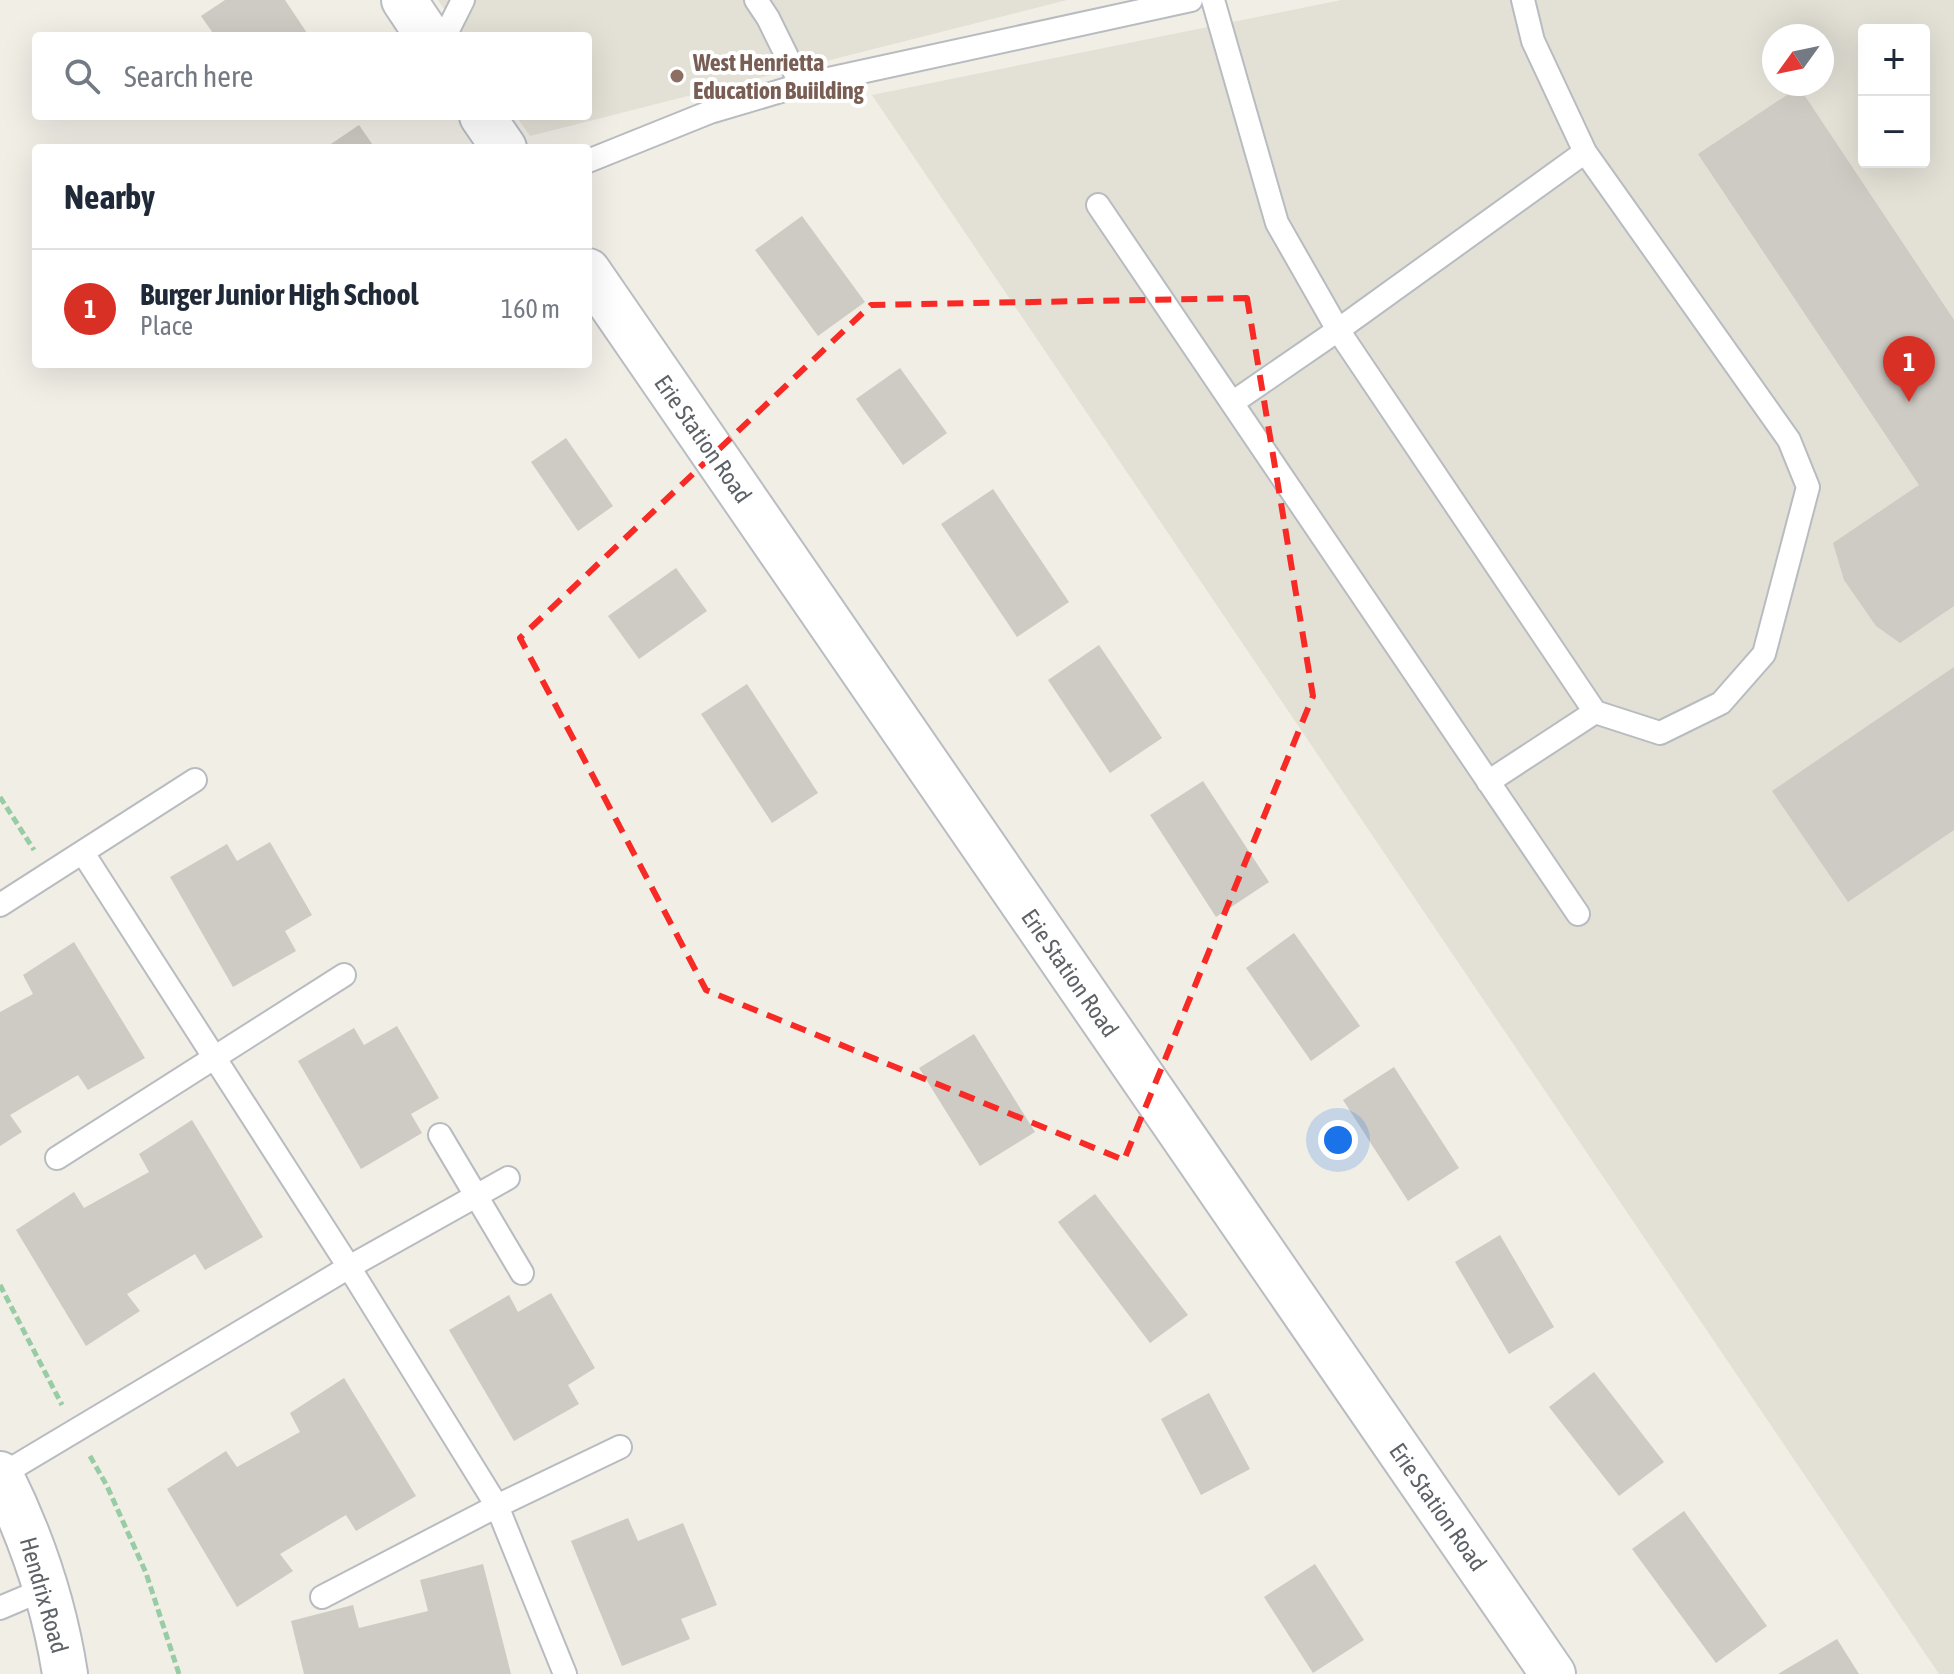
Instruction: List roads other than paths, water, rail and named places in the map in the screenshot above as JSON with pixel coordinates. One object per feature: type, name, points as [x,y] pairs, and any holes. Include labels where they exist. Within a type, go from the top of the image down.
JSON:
[{"type":"main road","points":[[404,0],[425,32]]},
{"type":"main road","points":[[485,120],[501,144]]},
{"type":"main road","name":"Erie Station Road","points":[[592,277],[1553,1674]]},
{"type":"main road","name":"Hendrix Road","points":[[0,1474],[22,1519],[47,1588],[65,1674]]},
{"type":"lane","points":[[447,32],[463,0]]},
{"type":"lane","points":[[756,0],[801,85]]},
{"type":"lane","points":[[592,159],[710,112],[801,85],[1191,0]]},
{"type":"lane","points":[[1213,0],[1277,223],[1338,330],[1595,712],[1660,733],[1721,703],[1764,654],[1808,487],[1789,440],[1585,152],[1533,41],[1523,0]]},
{"type":"lane","points":[[1232,403],[1585,152]]},
{"type":"lane","points":[[1098,205],[1578,914]]},
{"type":"lane","points":[[1488,782],[1595,712]]},
{"type":"lane","points":[[0,905],[195,780]]},
{"type":"lane","points":[[83,853],[349,1267],[497,1506],[565,1674]]},
{"type":"lane","points":[[57,1158],[344,975]]},
{"type":"lane","points":[[440,1135],[522,1273]]},
{"type":"lane","points":[[0,1474],[349,1267],[508,1178]]},
{"type":"lane","points":[[322,1597],[497,1506],[620,1447]]},
{"type":"lane","points":[[0,1608],[47,1588]]},
{"type":"place","name":"West Henrietta Education Buiilding","points":[[677,76]]},
{"type":"place","name":"Burger Junior High School","points":[[1909,402]]}]
